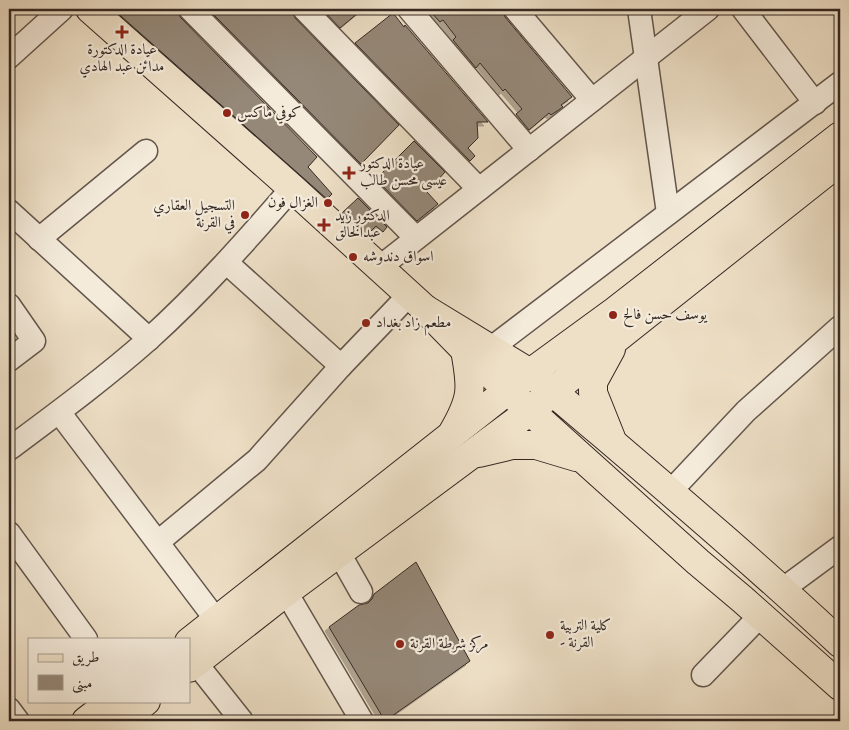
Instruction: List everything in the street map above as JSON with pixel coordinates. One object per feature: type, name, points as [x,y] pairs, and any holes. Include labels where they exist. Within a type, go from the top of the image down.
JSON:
[{"type":"main road","points":[[76,9],[82,9]]},
{"type":"main road","points":[[90,9],[418,301],[519,382],[552,391],[719,534],[840,643]]},
{"type":"main road","points":[[191,658],[217,621],[519,382],[615,311],[840,136]]},
{"type":"main road","points":[[191,658],[286,592],[530,411],[616,338],[840,160]]},
{"type":"main road","points":[[614,444],[594,398],[593,382],[616,338]]},
{"type":"main road","points":[[451,435],[463,414],[468,400],[478,350]]},
{"type":"main road","points":[[519,382],[530,411],[840,686]]},
{"type":"main road","points":[[470,455],[512,445],[536,445],[586,460]]},
{"type":"main road","points":[[698,562],[712,546],[719,534]]},
{"type":"main road","points":[[752,607],[772,582]]},
{"type":"main road","points":[[86,721],[111,702]]},
{"type":"main road","points":[[121,721],[145,702]]},
{"type":"street","points":[[9,57],[62,9]]},
{"type":"street","points":[[304,9],[479,189]]},
{"type":"street","points":[[409,9],[529,150]]},
{"type":"street","points":[[639,9],[668,213]]},
{"type":"street","points":[[380,267],[708,9]]},
{"type":"street","points":[[743,9],[815,103]]},
{"type":"street","points":[[202,12],[416,238]]},
{"type":"street","points":[[526,12],[592,100]]},
{"type":"street","points":[[478,350],[668,213],[840,83]]},
{"type":"street","points":[[40,239],[146,151]]},
{"type":"street","points":[[9,449],[59,412],[149,339],[227,263],[292,188]]},
{"type":"street","points":[[9,211],[149,339]]},
{"type":"street","points":[[227,263],[341,366]]},
{"type":"street","points":[[158,542],[257,460],[341,366],[418,301]]},
{"type":"street","points":[[9,305],[34,341],[9,360]]},
{"type":"street","points":[[670,492],[746,411],[840,327]]},
{"type":"street","points":[[59,412],[217,621]]},
{"type":"street","points":[[9,533],[85,638]]},
{"type":"street","points":[[772,582],[840,547]]},
{"type":"street","points":[[339,553],[361,592]]},
{"type":"street","points":[[286,592],[362,721]]},
{"type":"street","points":[[703,675],[752,607]]},
{"type":"street","points":[[191,658],[242,721]]},
{"type":"street","points":[[9,709],[18,721]]},
{"type":"building","points":[[113,9],[175,9],[181,18],[317,157],[308,167],[332,194],[327,199]]},
{"type":"building","points":[[224,9],[291,9],[295,18],[399,125],[361,164],[214,15]]},
{"type":"building","points":[[322,9],[363,9],[340,28]]},
{"type":"building","points":[[428,9],[502,9],[505,17],[572,97],[561,105],[563,107],[551,115],[549,113],[529,130],[516,114],[522,109],[505,89],[503,91],[480,63],[476,68],[453,40],[456,37],[443,20],[440,22]]},
{"type":"building","points":[[393,13],[488,122],[477,122],[478,138],[468,148],[475,156],[470,161],[355,43]]},
{"type":"building","points":[[414,141],[445,172],[427,192],[438,204],[417,221],[376,179]]},
{"type":"building","points":[[358,198],[387,227],[383,232],[376,226],[367,235],[342,213]]},
{"type":"building","name":"مركز شرطة القرنة","points":[[416,562],[470,661],[385,721],[329,627],[359,605],[368,603],[374,594]]},
{"type":"place","name":"عيادة الدكتورة مدائن عبد الهادي","points":[[122,32]]},
{"type":"place","name":"كوفي ماكس","points":[[227,113]]},
{"type":"place","name":"عيادة الدكتور عيسى محسن طالب","points":[[349,173]]},
{"type":"place","name":"الغزال فون","points":[[328,203]]},
{"type":"place","name":"التسجيل العقاري في القرنة","points":[[245,215]]},
{"type":"place","name":"الدكتور زيد عبدالخالق","points":[[324,225]]},
{"type":"place","name":"اسواق دندوشه","points":[[353,257]]},
{"type":"place","name":"يوسف حسن فالح","points":[[613,315]]},
{"type":"place","name":"مطعم زاد بغداد","points":[[366,323]]},
{"type":"place","name":"كلية التربية - القرنة","points":[[550,635]]},
{"type":"place","name":"مركز شرطة القرنة","points":[[400,644]]}]
